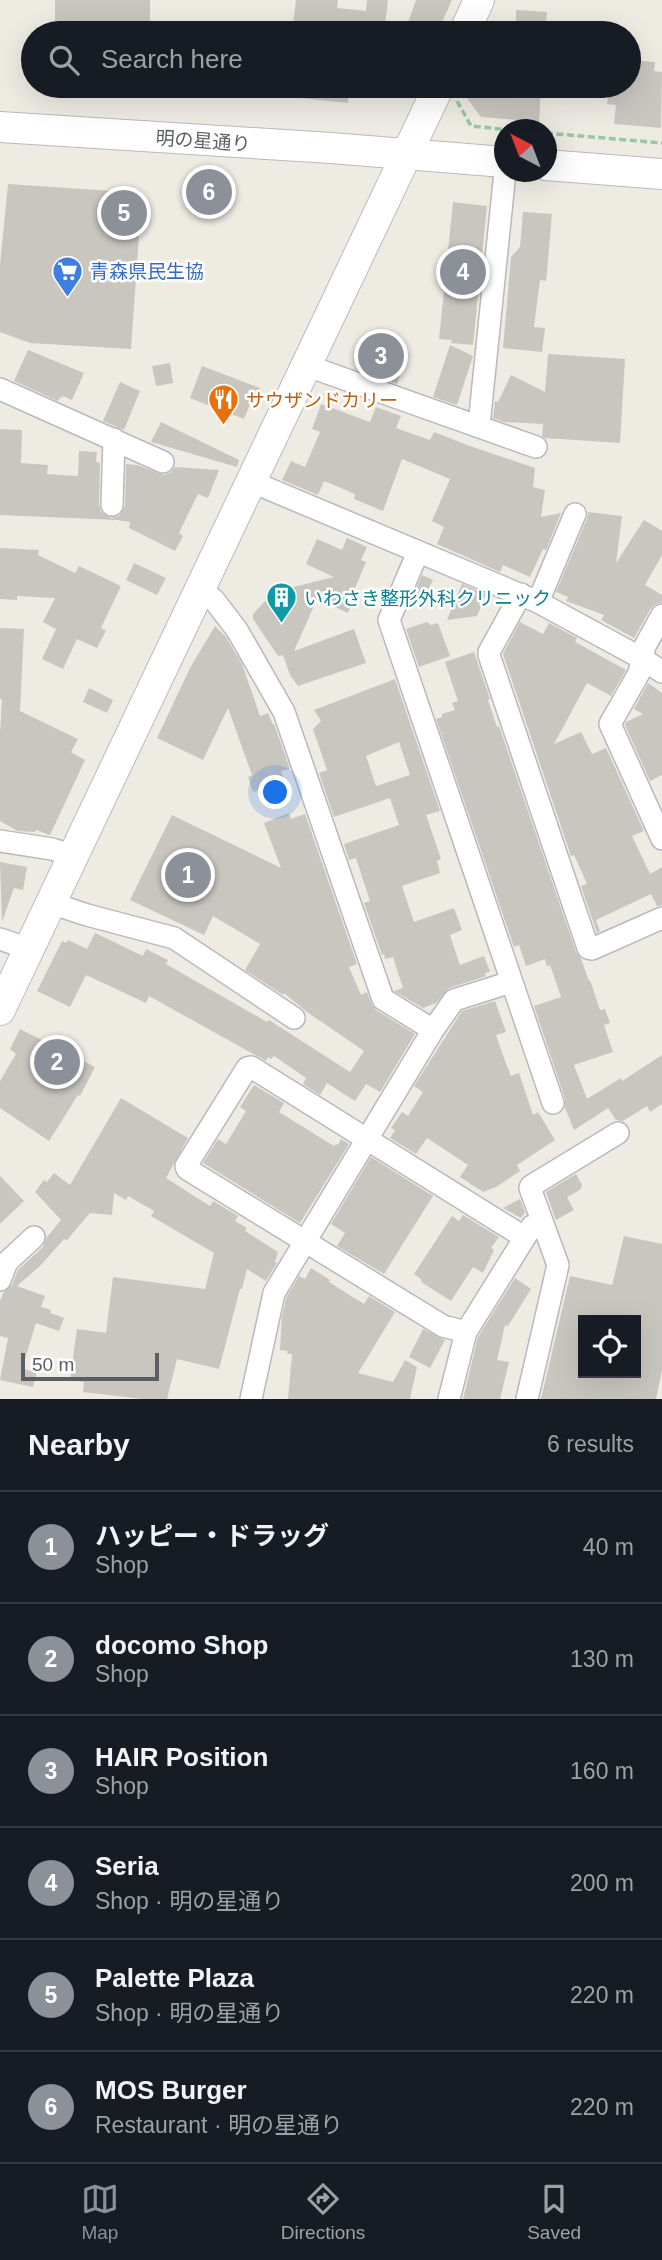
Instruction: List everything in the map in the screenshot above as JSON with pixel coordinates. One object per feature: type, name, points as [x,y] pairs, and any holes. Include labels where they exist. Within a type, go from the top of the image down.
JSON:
[{"type":"street","points":[[469,21],[479,0]]},
{"type":"street","points":[[0,1010],[405,154],[444,98]]},
{"type":"street","name":"明の星通り","points":[[0,127],[494,161]]},
{"type":"street","points":[[557,166],[662,174]]},
{"type":"street","points":[[479,425],[504,182]]},
{"type":"street","points":[[305,365],[536,447]]},
{"type":"street","points":[[0,389],[163,462]]},
{"type":"street","points":[[112,505],[114,439]]},
{"type":"street","points":[[250,481],[530,598],[662,672]]},
{"type":"street","points":[[576,514],[530,598],[489,655],[588,948],[592,949],[662,918]]},
{"type":"street","points":[[418,552],[389,620],[553,1103]]},
{"type":"street","points":[[200,588],[214,600],[237,630],[284,712],[383,999],[433,1030]]},
{"type":"street","points":[[662,615],[645,646],[639,673],[610,724],[662,839]]},
{"type":"street","points":[[0,841],[52,849],[73,856]]},
{"type":"street","points":[[51,902],[87,915],[174,938],[294,1018]]},
{"type":"street","points":[[0,939],[29,949]]},
{"type":"street","points":[[251,1399],[271,1300],[433,1030],[454,1000],[511,982]]},
{"type":"street","points":[[466,1332],[443,1326],[186,1166],[247,1068],[251,1067],[524,1237]]},
{"type":"street","points":[[527,1399],[558,1265],[530,1188],[618,1133]]},
{"type":"street","points":[[449,1399],[466,1332],[524,1237],[541,1218]]},
{"type":"street","points":[[0,1280],[8,1262],[34,1237]]},
{"type":"path","points":[[451,98],[471,126],[494,128]]},
{"type":"path","points":[[557,134],[662,143]]},
{"type":"building","points":[[55,0],[150,0],[150,21],[55,21]]},
{"type":"building","points":[[296,0],[338,0],[337,8],[366,11],[367,0],[388,0],[385,21],[293,21]]},
{"type":"building","points":[[416,0],[452,0],[442,21],[408,21]]},
{"type":"building","points":[[516,10],[547,12],[546,21],[516,21]]},
{"type":"building","points":[[641,61],[655,62],[654,71],[662,72],[661,128],[614,124],[616,105],[607,104],[608,98],[641,98]]},
{"type":"building","points":[[301,98],[349,98],[348,103]]},
{"type":"building","points":[[467,98],[540,98],[539,119],[481,117]]},
{"type":"building","points":[[185,180],[233,183],[232,204],[184,201]]},
{"type":"building","name":"青森県民生協","points":[[8,184],[142,193],[131,349],[30,343],[0,332],[0,265]]},
{"type":"building","points":[[453,202],[487,206],[473,345],[439,339]]},
{"type":"building","points":[[523,212],[552,214],[546,281],[540,280],[534,327],[545,328],[542,352],[503,348],[511,257],[520,247]]},
{"type":"building","points":[[450,345],[473,356],[457,405],[433,397]]},
{"type":"building","points":[[28,350],[84,373],[72,400],[63,396],[58,401],[14,381]]},
{"type":"building","points":[[378,350],[405,359],[397,384],[370,374]]},
{"type":"building","points":[[548,354],[625,359],[620,443],[545,438],[542,436],[543,424],[504,422],[493,418],[495,401],[498,402],[511,375],[545,392]]},
{"type":"building","points":[[170,363],[173,383],[156,386],[152,366]]},
{"type":"building","points":[[202,366],[260,388],[244,419],[190,398]]},
{"type":"building","points":[[120,382],[140,391],[124,430],[103,421]]},
{"type":"building","points":[[321,404],[370,422],[376,407],[401,416],[396,428],[430,440],[434,432],[535,468],[533,487],[545,490],[541,517],[561,513],[546,550],[543,549],[530,577],[503,565],[500,572],[437,544],[444,527],[432,521],[450,479],[402,459],[383,511],[354,499],[355,494],[324,481],[318,495],[282,480],[291,461],[305,467],[320,432],[312,429]]},
{"type":"building","points":[[161,422],[239,460],[237,467],[151,442]]},
{"type":"building","points":[[0,429],[22,430],[21,463],[48,465],[47,474],[78,476],[79,451],[97,452],[96,462],[100,463],[99,505],[101,512],[111,518],[119,516],[125,506],[126,464],[164,475],[175,467],[219,470],[208,498],[198,494],[179,533],[183,536],[175,551],[129,528],[130,522],[0,515]]},
{"type":"building","points":[[588,512],[622,516],[616,563],[644,520],[662,531],[662,555],[645,585],[662,595],[662,602],[651,608],[634,638],[601,620],[604,615],[566,601],[568,597],[556,592]]},
{"type":"building","points":[[347,538],[367,547],[361,560],[366,562],[352,595],[355,596],[348,613],[317,599],[294,651],[354,629],[366,663],[298,686],[290,675],[283,655],[278,656],[253,619],[253,614],[281,590],[334,577],[306,564],[317,539],[342,550]]},
{"type":"building","points":[[0,548],[39,550],[38,555],[75,573],[79,566],[121,586],[101,628],[106,631],[97,648],[77,639],[63,669],[42,659],[56,629],[43,622],[55,598],[17,596],[17,600],[0,599]]},
{"type":"building","points":[[134,563],[166,578],[157,595],[126,580]]},
{"type":"building","points":[[422,575],[433,580],[420,606],[411,602]]},
{"type":"building","points":[[462,584],[486,594],[477,616],[447,620]]},
{"type":"building","points":[[427,622],[431,625],[438,623],[450,656],[419,667],[406,629]]},
{"type":"building","points":[[520,622],[543,634],[549,623],[577,638],[575,642],[626,670],[611,696],[587,683],[554,744],[581,732],[592,754],[606,748],[644,831],[632,836],[650,874],[662,867],[662,905],[657,906],[651,894],[596,920],[600,931],[597,933],[581,886],[587,884],[574,855],[571,856],[503,654]]},
{"type":"building","points":[[215,626],[226,637],[242,664],[260,716],[268,713],[274,724],[290,769],[281,771],[285,781],[253,792],[248,777],[252,775],[228,708],[203,760],[157,738],[190,668]]},
{"type":"building","points":[[0,628],[24,629],[20,711],[78,739],[71,752],[85,760],[50,835],[36,830],[18,831],[0,821]]},
{"type":"building","points":[[474,652],[497,727],[499,726],[576,952],[590,980],[600,1010],[605,1009],[610,1023],[604,1025],[613,1052],[574,1065],[587,1099],[621,1078],[622,1081],[662,1055],[662,1104],[650,1112],[647,1106],[623,1121],[616,1120],[608,1108],[574,1130],[565,1108],[565,1099],[534,1006],[561,997],[550,965],[547,966],[545,959],[526,966],[519,945],[514,947],[436,719],[455,710],[452,703],[458,701],[445,662]]},
{"type":"building","points":[[395,679],[440,811],[426,815],[441,859],[437,861],[440,873],[402,886],[414,922],[454,908],[462,930],[450,935],[460,965],[484,956],[490,972],[485,973],[486,976],[449,988],[436,1003],[423,1008],[394,991],[403,988],[393,957],[385,959],[384,954],[382,955],[364,903],[370,901],[356,858],[349,860],[344,844],[399,825],[390,798],[334,817],[319,773],[327,770],[313,729],[321,721],[314,710]],"holes":[[[399,742],[410,775],[376,786],[366,756]]]},
{"type":"building","points":[[648,683],[662,693],[662,775],[650,781],[625,725],[643,714],[634,709]]},
{"type":"building","points":[[89,688],[113,700],[107,713],[83,702]]},
{"type":"building","points":[[289,813],[291,819],[305,814],[357,964],[349,967],[361,995],[367,992],[376,1010],[415,1034],[380,1092],[366,1084],[355,1101],[327,1083],[320,1095],[303,1084],[306,1078],[274,1056],[271,1059],[268,1057],[266,1061],[149,996],[146,1003],[86,975],[70,1007],[37,991],[62,941],[66,943],[68,940],[87,949],[95,933],[143,956],[146,949],[168,960],[166,964],[267,1022],[269,1020],[350,1072],[364,1051],[284,993],[283,995],[245,970],[260,944],[213,916],[204,935],[130,900],[172,815],[281,868],[264,823]]},
{"type":"building","points":[[0,862],[27,867],[23,890],[14,888],[2,922]]},
{"type":"building","points":[[495,1001],[506,1032],[496,1035],[511,1076],[519,1073],[533,1115],[538,1112],[555,1140],[517,1165],[520,1171],[483,1192],[460,1177],[468,1165],[427,1138],[416,1154],[390,1138],[395,1130],[391,1128],[402,1112],[408,1116],[423,1092],[414,1086],[462,1011]]},
{"type":"building","points":[[20,1029],[95,1067],[80,1096],[78,1095],[49,1141],[0,1108],[0,1081],[16,1054],[10,1049]]},
{"type":"building","points":[[254,1085],[284,1103],[279,1112],[334,1146],[338,1145],[341,1139],[349,1144],[300,1223],[203,1163],[218,1139],[226,1144],[246,1111],[240,1107]]},
{"type":"building","points":[[121,1098],[188,1138],[166,1178],[210,1206],[213,1201],[238,1216],[235,1221],[247,1228],[245,1231],[278,1252],[277,1263],[266,1281],[247,1269],[219,1369],[177,1359],[167,1399],[83,1392],[84,1382],[70,1380],[77,1329],[106,1333],[113,1277],[205,1289],[214,1253],[151,1216],[154,1211],[128,1196],[126,1200],[114,1193],[112,1215],[90,1213],[67,1240],[64,1239],[40,1266],[17,1286],[45,1296],[41,1307],[64,1318],[59,1331],[36,1323],[22,1369],[37,1372],[33,1387],[0,1380],[8,1338],[0,1336],[0,1301],[3,1293],[12,1285],[18,1270],[43,1247],[47,1237],[61,1220],[35,1192],[44,1180],[47,1182],[54,1173],[70,1185]]},
{"type":"building","points":[[371,1157],[433,1196],[384,1274],[337,1246],[345,1233],[331,1224]]},
{"type":"building","points":[[576,1174],[582,1185],[580,1190],[567,1197],[574,1210],[556,1220],[546,1192]]},
{"type":"building","points":[[0,1176],[24,1201],[0,1224]]},
{"type":"building","points":[[520,1199],[525,1212],[521,1218],[503,1208]]},
{"type":"building","points":[[463,1215],[499,1237],[491,1248],[494,1250],[483,1273],[473,1267],[451,1301],[421,1282],[414,1274],[452,1216],[459,1221]]},
{"type":"building","points":[[624,1236],[662,1244],[662,1370],[656,1399],[541,1399],[570,1276],[612,1285]]},
{"type":"building","points":[[311,1268],[364,1304],[369,1296],[395,1312],[358,1373],[393,1382],[405,1360],[417,1367],[410,1399],[288,1399],[292,1354],[280,1350],[282,1316],[286,1298],[299,1276],[305,1279]]},
{"type":"building","points":[[515,1278],[531,1289],[508,1326],[505,1325],[497,1360],[509,1362],[500,1399],[463,1399],[478,1337]]},
{"type":"building","points":[[423,1329],[445,1340],[430,1368],[409,1357]]},
{"type":"place","name":"MOS Burger","points":[[209,192]]},
{"type":"place","name":"Palette Plaza","points":[[124,213]]},
{"type":"place","name":"Seria","points":[[463,272]]},
{"type":"place","name":"青森県民生協","points":[[67,298]]},
{"type":"place","name":"HAIR Position","points":[[381,356]]},
{"type":"place","name":"サウザンドカリー","points":[[223,427]]},
{"type":"place","name":"いわさき整形外科クリニック","points":[[281,625]]},
{"type":"place","name":"ハッピー・ドラッグ","points":[[188,875]]},
{"type":"place","name":"docomo Shop","points":[[57,1062]]}]
